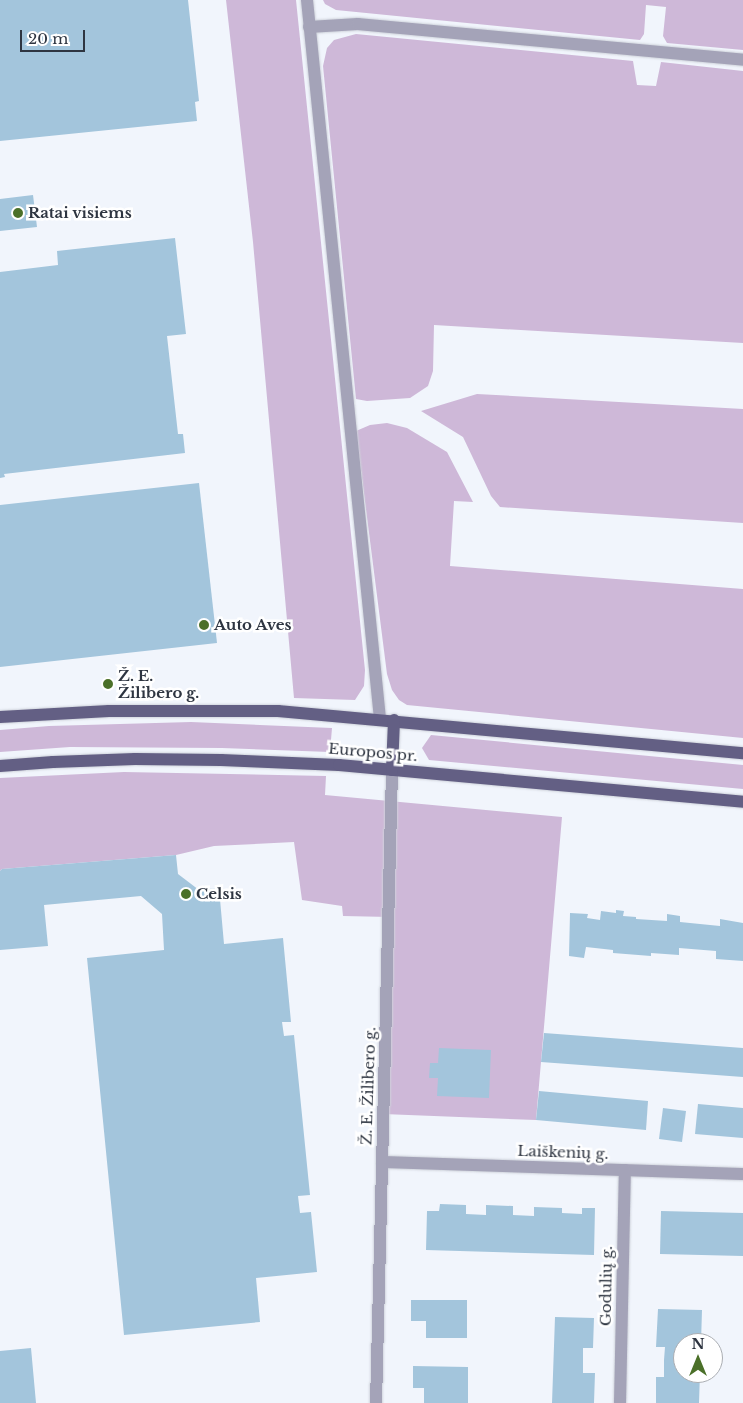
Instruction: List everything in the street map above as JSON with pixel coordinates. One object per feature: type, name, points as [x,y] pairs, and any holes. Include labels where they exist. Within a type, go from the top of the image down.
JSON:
[{"type":"main road","points":[[0,717],[109,711],[278,711],[743,753]]},
{"type":"main road","points":[[392,770],[394,720]]},
{"type":"main road","name":"Europos pr.","points":[[0,766],[71,761],[221,760],[339,765],[743,802]]},
{"type":"street","points":[[307,0],[380,719]]},
{"type":"street","points":[[309,27],[358,24],[743,60]]},
{"type":"street","name":"Ž. E. Žilibero g.","points":[[376,1403],[392,770]]},
{"type":"street","name":"Laiškenių g.","points":[[382,1162],[743,1174]]},
{"type":"street","name":"Godulių g.","points":[[620,1403],[625,1170]]},
{"type":"shaded area","points":[[226,0],[296,0],[365,670],[364,686],[355,700],[294,698],[253,242]]},
{"type":"shaded area","points":[[323,0],[743,0],[743,50],[667,43],[663,36],[666,7],[646,5],[644,34],[640,40],[336,10],[325,4]]},
{"type":"shaded area","points":[[356,34],[633,61],[637,85],[656,86],[661,62],[743,71],[743,343],[434,325],[433,371],[428,386],[410,398],[367,401],[356,399],[323,66],[327,48],[334,40]]},
{"type":"shaded area","points":[[477,394],[743,409],[743,523],[500,507],[491,496],[463,437],[421,411]]},
{"type":"shaded area","points":[[387,423],[407,428],[447,452],[473,502],[454,501],[450,566],[743,589],[743,738],[407,705],[399,700],[392,690],[387,674],[356,431],[370,425]]},
{"type":"shaded area","points":[[191,722],[332,728],[330,752],[222,748],[70,747],[0,752],[0,730],[49,726]]},
{"type":"shaded area","points":[[431,735],[743,765],[743,789],[429,760],[422,748]]},
{"type":"shaded area","points":[[124,772],[326,776],[325,795],[562,817],[536,1120],[383,1114],[390,917],[343,916],[342,906],[302,900],[294,842],[214,846],[176,855],[2,869],[0,871],[0,778]]},
{"type":"building","points":[[0,0],[188,0],[199,101],[195,102],[197,121],[0,141]]},
{"type":"building","name":"Ratai visiems","points":[[33,195],[37,227],[0,231],[0,199]]},
{"type":"building","points":[[175,238],[186,334],[167,336],[178,434],[183,434],[185,453],[4,474],[5,477],[0,478],[0,272],[58,265],[57,251]]},
{"type":"building","points":[[199,483],[217,643],[0,667],[0,505]]},
{"type":"building","points":[[176,855],[178,874],[199,890],[219,888],[224,944],[283,938],[291,1022],[282,1022],[284,1036],[294,1035],[310,1195],[298,1196],[300,1213],[311,1212],[317,1272],[256,1278],[260,1322],[124,1335],[87,958],[164,950],[162,914],[141,896],[44,905],[48,946],[0,950],[0,871],[2,869]]},
{"type":"building","points":[[616,910],[624,911],[623,916],[636,917],[636,919],[667,921],[667,914],[680,916],[680,922],[720,926],[720,919],[743,923],[743,961],[716,959],[716,951],[679,948],[679,955],[651,953],[651,956],[613,953],[613,950],[586,947],[584,958],[569,956],[570,913],[588,914],[587,918],[600,920],[601,911],[616,913]]},
{"type":"building","points":[[544,1033],[743,1048],[743,1077],[541,1062]]},
{"type":"building","points":[[439,1048],[491,1050],[489,1098],[437,1096],[438,1078],[429,1078],[430,1063],[438,1063]]},
{"type":"building","points":[[539,1091],[648,1101],[646,1130],[536,1120]]},
{"type":"building","points":[[698,1104],[743,1108],[743,1138],[695,1134]]},
{"type":"building","points":[[663,1108],[686,1111],[682,1142],[659,1139]]},
{"type":"building","points":[[440,1204],[466,1205],[466,1214],[486,1215],[486,1205],[513,1206],[513,1215],[534,1216],[534,1207],[562,1208],[562,1213],[582,1214],[582,1208],[595,1208],[594,1255],[426,1250],[427,1211],[439,1211]]},
{"type":"building","points":[[661,1211],[743,1213],[743,1256],[660,1254]]},
{"type":"building","points":[[411,1300],[467,1300],[467,1338],[426,1338],[426,1321],[411,1321]]},
{"type":"building","points":[[658,1309],[702,1310],[701,1333],[673,1333],[673,1383],[700,1383],[699,1403],[656,1403],[656,1377],[664,1377],[665,1347],[656,1347]]},
{"type":"building","points":[[555,1317],[594,1318],[593,1348],[583,1348],[583,1373],[595,1373],[594,1403],[552,1403]]},
{"type":"building","points":[[31,1348],[36,1403],[0,1403],[0,1351]]},
{"type":"building","points":[[413,1366],[468,1367],[468,1403],[424,1403],[424,1388],[413,1388]]},
{"type":"place","name":"Ratai visiems","points":[[18,213]]},
{"type":"place","name":"Auto Aves","points":[[204,625]]},
{"type":"place","name":"Ž. E. Žilibero g.","points":[[108,684]]},
{"type":"place","name":"Celsis","points":[[186,894]]}]
